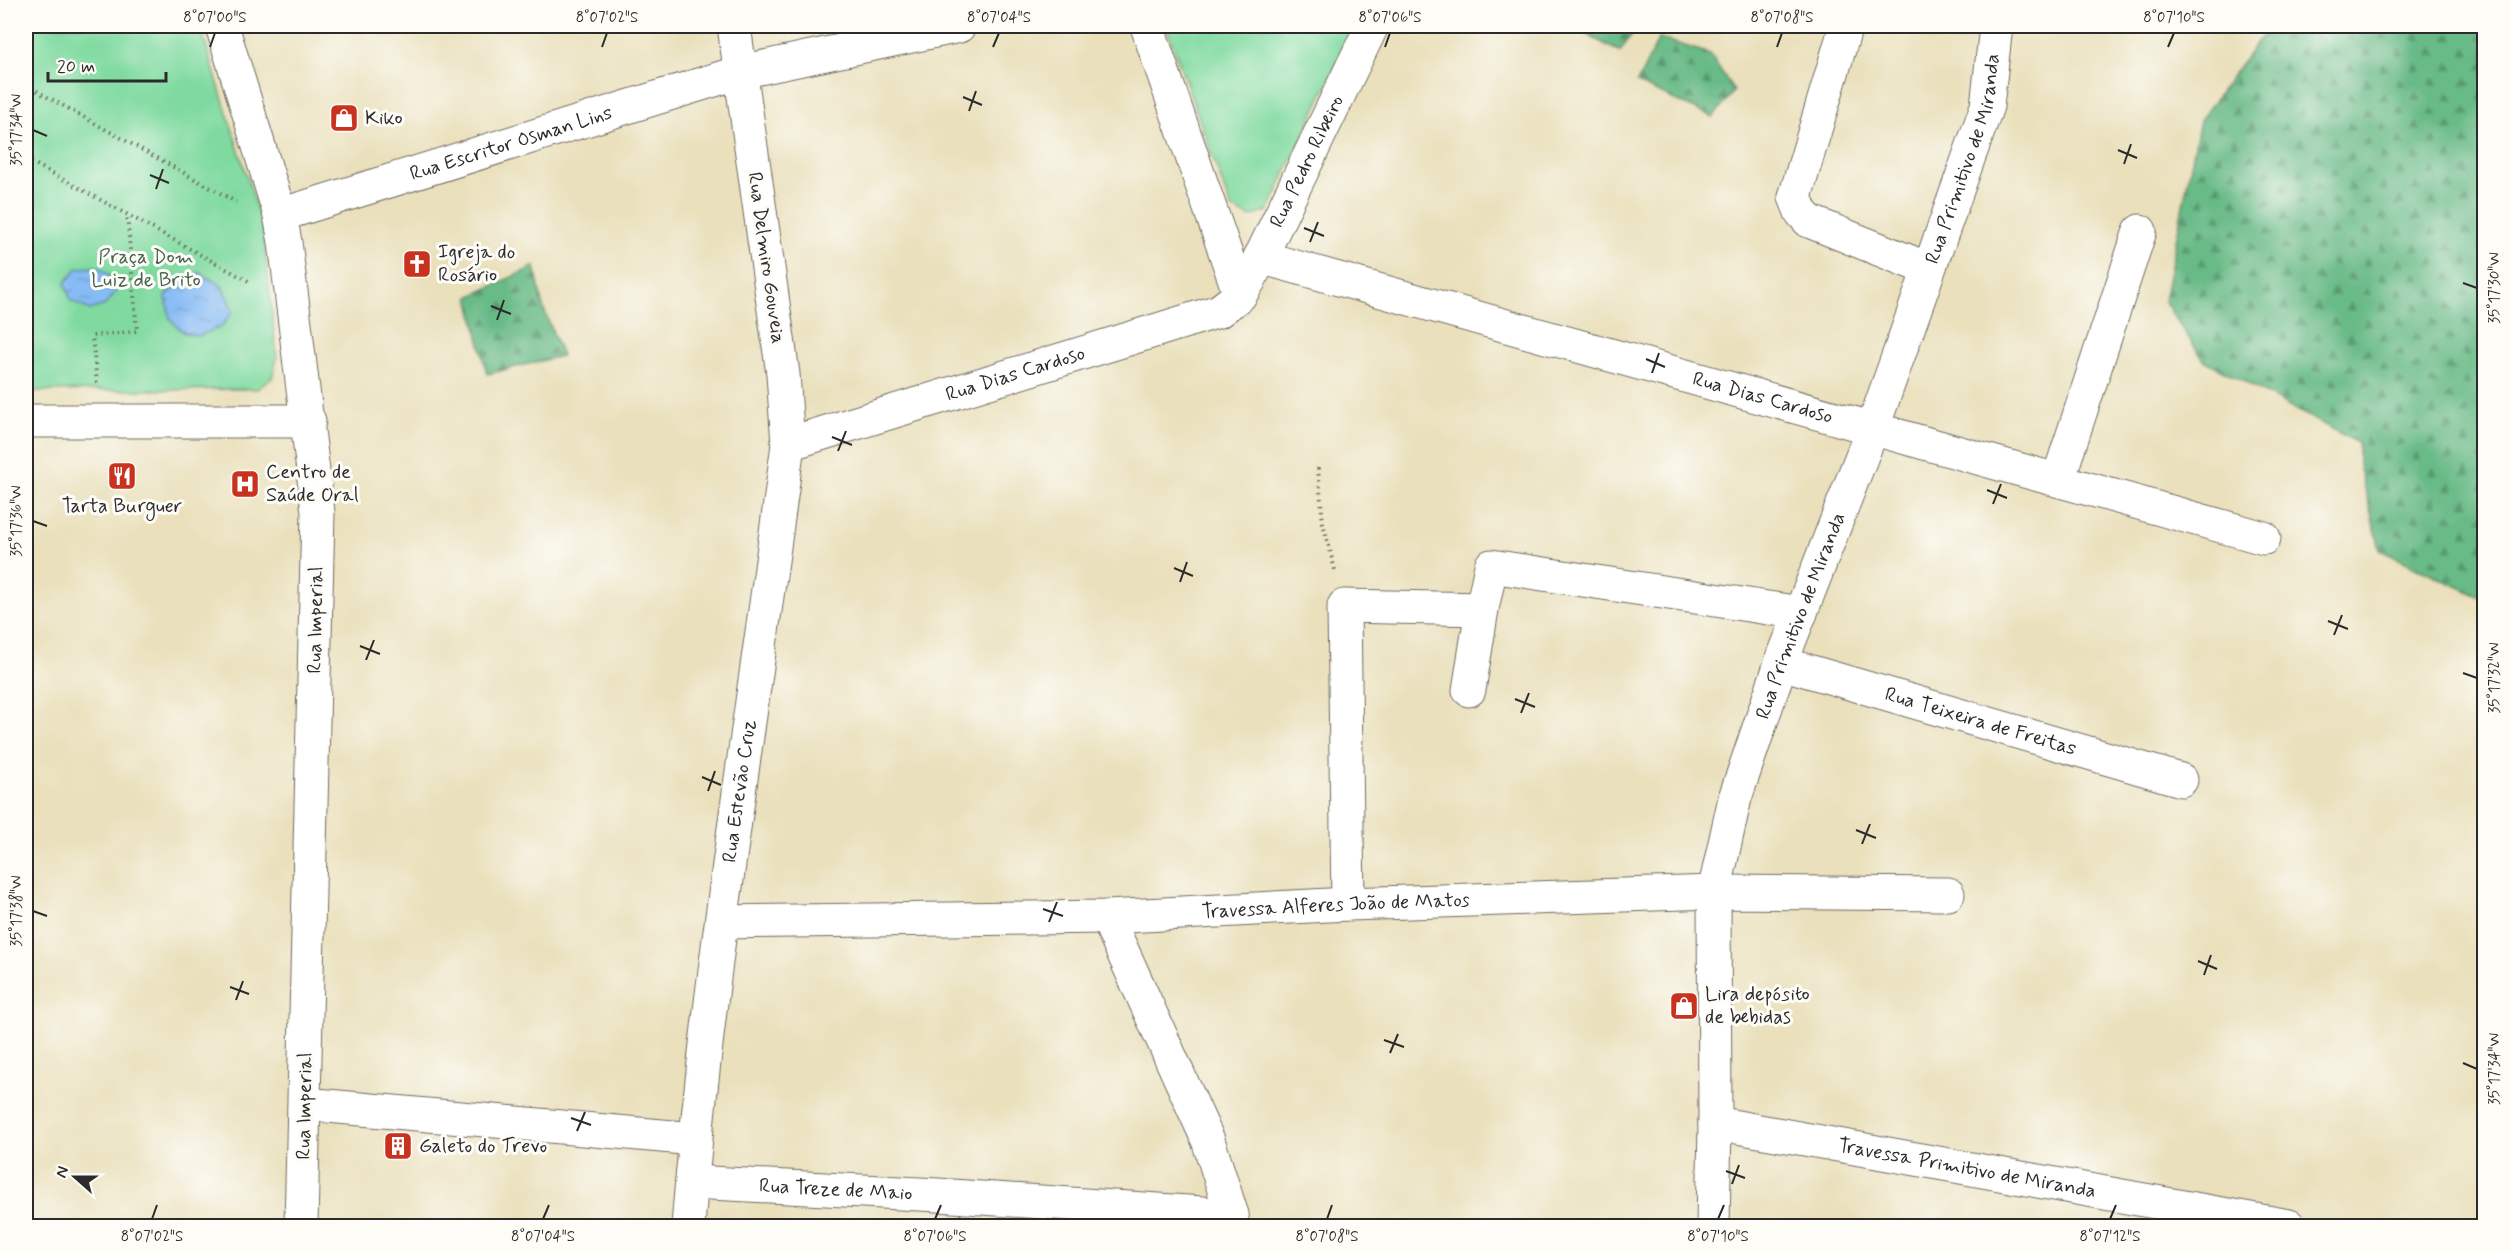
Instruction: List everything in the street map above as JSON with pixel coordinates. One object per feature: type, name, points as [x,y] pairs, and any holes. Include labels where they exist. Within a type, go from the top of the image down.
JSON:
[{"type":"street","name":"Rua Imperial","points":[[222,26],[280,215],[309,421],[318,512],[301,1227]]},
{"type":"street","name":"Rua Delmiro Gouveia","points":[[734,26],[783,374],[788,444]]},
{"type":"street","name":"Rua Escritor Osman Lins","points":[[280,215],[740,72],[959,26]]},
{"type":"street","points":[[1147,26],[1240,295]]},
{"type":"street","name":"Rua Pedro Ribeiro","points":[[1240,295],[1372,26]]},
{"type":"street","points":[[1846,26],[1795,197],[1801,212],[1809,221],[1929,269]]},
{"type":"street","name":"Rua Primitivo de Miranda","points":[[1713,1227],[1714,892],[1735,798],[1781,663],[1872,430],[1987,106],[1996,26]]},
{"type":"street","points":[[2058,480],[2140,231]]},
{"type":"street","name":"Rua Dias Cardoso","points":[[1260,257],[2264,538]]},
{"type":"street","name":"Rua Dias Cardoso","points":[[788,444],[1219,311],[1240,295]]},
{"type":"street","points":[[26,421],[309,421]]},
{"type":"street","name":"Rua Estevão Cruz","points":[[688,1227],[695,1139],[722,922],[788,444]]},
{"type":"street","points":[[1469,690],[1491,566],[1801,613]]},
{"type":"street","points":[[1348,904],[1344,606],[1482,609]]},
{"type":"street","name":"Rua Teixeira de Freitas","points":[[1781,663],[2181,780]]},
{"type":"street","name":"Travessa Alferes João de Matos","points":[[722,922],[1107,917],[1348,904],[1714,892],[1948,894]]},
{"type":"street","name":"Rua Treze de Maio","points":[[692,1182],[938,1195],[961,1199],[1231,1221],[1208,1140],[1107,917]]},
{"type":"street","points":[[305,1104],[695,1139]]},
{"type":"street","name":"Travessa Primitivo de Miranda","points":[[1715,1124],[2170,1216],[2289,1227]]},
{"type":"path","points":[[26,85],[238,203]]},
{"type":"path","points":[[26,159],[261,288]]},
{"type":"path","points":[[98,391],[92,336],[137,331],[127,215]]},
{"type":"path","points":[[1318,468],[1323,523],[1344,606]]},
{"type":"green space","name":"Praça Dom Luiz de Brito","points":[[26,26],[200,26],[262,225],[277,358],[272,378],[257,389],[26,391]]},
{"type":"green space","points":[[1166,26],[1354,26],[1268,211],[1250,217],[1231,208]]},
{"type":"green space","points":[[1570,26],[1637,26],[1620,52]]},
{"type":"green space","points":[[2273,26],[2484,26],[2484,599],[2380,550],[2358,460],[2358,443],[2204,360],[2164,301],[2200,120],[2257,42]]},
{"type":"green space","points":[[1659,38],[1710,54],[1734,91],[1713,117],[1637,83]]},
{"type":"green space","points":[[535,266],[542,304],[562,356],[487,374],[469,297]]},
{"type":"water","points":[[98,267],[109,275],[116,292],[105,305],[90,310],[71,301],[65,283],[78,268]]},
{"type":"water","points":[[199,272],[222,286],[233,312],[221,327],[199,336],[184,333],[170,319],[166,296],[181,282]]},
{"type":"place","name":"Kiko","points":[[344,118]]},
{"type":"place","name":"Igreja do Rosário","points":[[417,264]]},
{"type":"place","name":"Tarta Burguer","points":[[122,476]]},
{"type":"place","name":"Centro de Saúde Oral","points":[[245,484]]},
{"type":"place","name":"Lira depósito de bebidas","points":[[1684,1006]]},
{"type":"place","name":"Galeto do Trevo","points":[[398,1146]]}]
